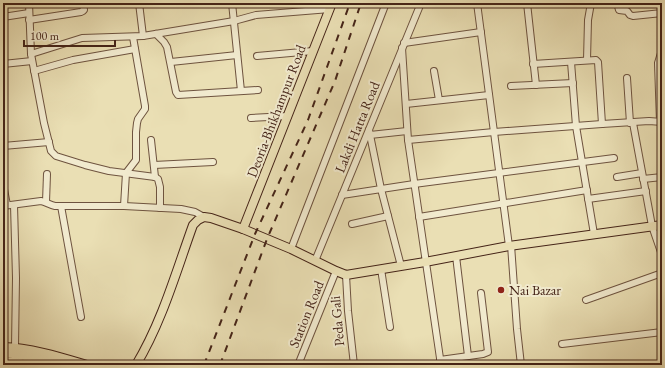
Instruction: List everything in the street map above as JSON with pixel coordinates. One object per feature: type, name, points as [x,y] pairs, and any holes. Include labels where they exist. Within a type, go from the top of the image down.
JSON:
[{"type":"main road","name":"Deoria-Bhikhampur Road","points":[[243,229],[331,6]]},
{"type":"main road","points":[[136,365],[146,348],[162,308],[192,225],[204,217],[243,229],[291,249],[336,272],[346,275],[425,262],[510,245],[662,225]]},
{"type":"main road","points":[[3,347],[15,347],[35,351],[87,365]]},
{"type":"main road","points":[[3,353],[12,353],[62,365]]},
{"type":"main road","points":[[3,360],[28,365]]},
{"type":"street","points":[[29,3],[31,54],[44,123],[51,151],[56,156],[85,165],[109,171],[158,179],[160,187],[160,208]]},
{"type":"street","points":[[29,20],[83,12],[83,3]]},
{"type":"street","points":[[139,3],[143,36]]},
{"type":"street","points":[[232,3],[241,91]]},
{"type":"street","points":[[291,249],[386,3]]},
{"type":"street","name":"Lakdi Hatta Road","points":[[315,261],[342,195],[370,133],[421,3]]},
{"type":"street","points":[[477,3],[503,204],[510,245],[521,365]]},
{"type":"street","points":[[527,3],[536,85]]},
{"type":"street","points":[[587,60],[588,20],[591,3]]},
{"type":"street","points":[[617,3],[618,10],[627,11],[633,16],[662,14]]},
{"type":"street","points":[[31,54],[77,39],[143,36],[234,21],[256,15],[331,6]]},
{"type":"street","points":[[3,17],[29,13]]},
{"type":"street","points":[[481,32],[403,46],[408,140],[440,362],[488,352],[481,293]]},
{"type":"street","points":[[156,34],[166,44],[171,62],[176,92],[178,95],[258,90]]},
{"type":"street","points":[[124,206],[126,173],[136,160],[136,132],[138,119],[145,110],[133,37]]},
{"type":"street","points":[[34,71],[73,60],[135,49]]},
{"type":"street","points":[[408,140],[602,124],[649,121],[661,122],[658,63],[662,50]]},
{"type":"street","points":[[257,56],[313,51]]},
{"type":"street","points":[[171,62],[237,55]]},
{"type":"street","points":[[3,64],[32,60]]},
{"type":"street","points":[[534,64],[596,60],[598,62],[602,124]]},
{"type":"street","points":[[571,62],[576,126],[594,234]]},
{"type":"street","points":[[434,71],[439,100]]},
{"type":"street","points":[[626,78],[632,123],[652,226],[662,255]]},
{"type":"street","points":[[511,86],[573,83]]},
{"type":"street","points":[[406,104],[489,95]]},
{"type":"street","points":[[251,118],[288,116]]},
{"type":"street","points":[[401,266],[381,189],[370,133],[407,131]]},
{"type":"street","points":[[151,140],[155,178]]},
{"type":"street","points":[[3,146],[48,142]]},
{"type":"street","points":[[342,195],[614,158]]},
{"type":"street","points":[[154,165],[213,162]]},
{"type":"street","points":[[46,202],[47,174]]},
{"type":"street","points":[[617,177],[662,177]]},
{"type":"street","points":[[3,184],[5,206],[41,201],[52,206],[124,206],[189,210],[204,217]]},
{"type":"street","points":[[419,217],[587,190]]},
{"type":"street","points":[[588,199],[646,191]]},
{"type":"street","points":[[14,204],[16,278],[15,347]]},
{"type":"street","points":[[61,206],[81,317]]},
{"type":"street","points":[[352,224],[388,216]]},
{"type":"street","points":[[456,256],[468,356]]},
{"type":"street","points":[[381,269],[390,327]]},
{"type":"street","name":"Station Road","points":[[298,365],[336,272]]},
{"type":"street","points":[[586,300],[662,273]]},
{"type":"street","name":"Peda Gali","points":[[346,275],[354,365]]},
{"type":"street","points":[[562,344],[662,332]]},
{"type":"street","points":[[658,365],[662,364]]},
{"type":"railway","points":[[204,365],[255,234],[308,120],[350,3]]},
{"type":"railway","points":[[220,365],[267,239],[335,81],[361,3]]},
{"type":"place","name":"Nai Bazar","points":[[501,290]]}]
